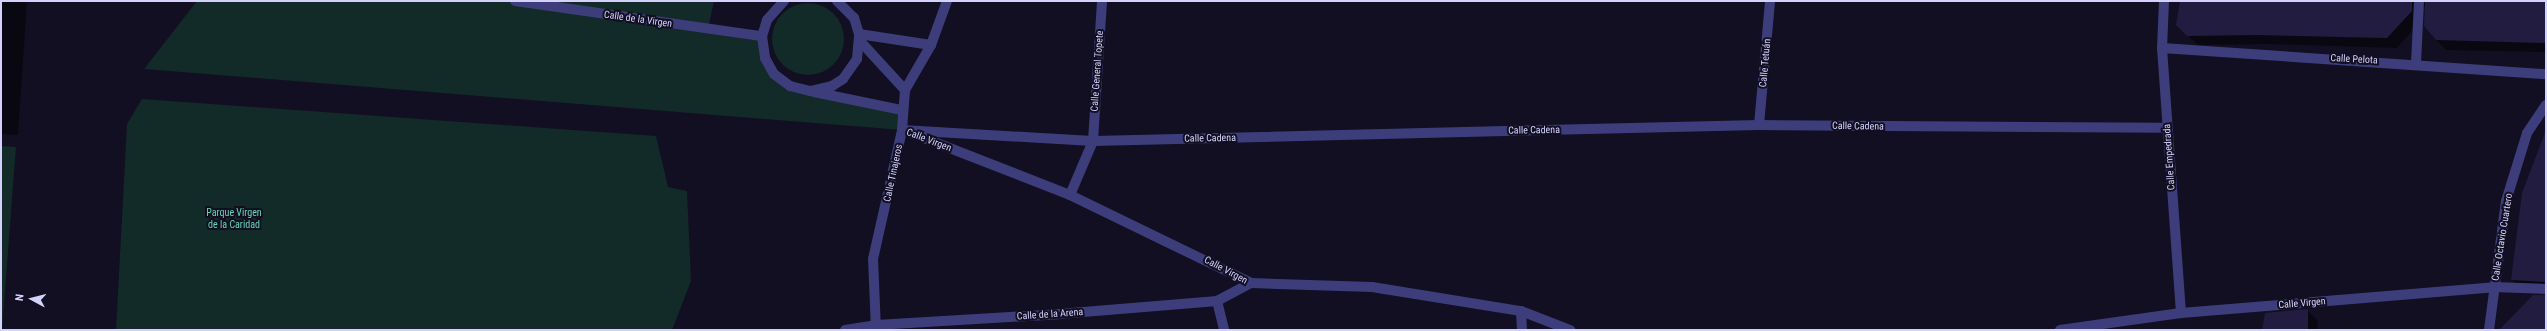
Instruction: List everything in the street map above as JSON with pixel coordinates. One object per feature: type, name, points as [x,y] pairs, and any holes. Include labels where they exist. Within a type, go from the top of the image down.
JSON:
[{"type":"street","name":"Calle de la Virgen","points":[[515,1],[762,36]]},
{"type":"street","points":[[784,1],[772,12],[762,36],[764,58],[774,74],[790,86],[902,110]]},
{"type":"street","name":"Calle Tinajeros","points":[[876,327],[874,259],[902,130],[902,110],[905,90],[931,45],[946,1]]},
{"type":"street","name":"Calle General Topete","points":[[1070,195],[1093,141],[1102,1]]},
{"type":"street","name":"Calle Tetuán","points":[[1759,125],[1770,1]]},
{"type":"street","name":"Calle Empedrada","points":[[2164,1],[2162,48],[2181,313]]},
{"type":"street","points":[[2416,63],[2419,1]]},
{"type":"street","points":[[841,3],[854,18],[860,38],[905,90]]},
{"type":"street","points":[[810,91],[832,86],[843,79],[857,59],[860,38]]},
{"type":"street","points":[[860,38],[931,45]]},
{"type":"street","name":"Calle Pelota","points":[[2162,48],[2416,63],[2546,74]]},
{"type":"street","name":"Calle Octavio Cuartero","points":[[2489,330],[2506,201],[2527,134],[2546,105]]},
{"type":"street","name":"Calle Cadena","points":[[902,130],[1093,141],[1759,125],[2167,128]]},
{"type":"street","name":"Calle Virgen","points":[[902,130],[1070,195],[1251,283],[1372,287],[1521,311],[1570,330]]},
{"type":"street","name":"Calle de la Arena","points":[[845,330],[1059,314],[1217,300],[1251,283]]},
{"type":"street","name":"Calle Virgen","points":[[2060,330],[2181,313],[2494,287],[2546,289]]},
{"type":"street","points":[[1217,300],[1224,330]]},
{"type":"street","points":[[1521,311],[1522,330]]},
{"type":"green space","points":[[197,1],[714,1],[708,29],[762,36],[765,58],[790,86],[902,110],[902,130],[144,69]]},
{"type":"green space","points":[[808,3],[828,9],[838,19],[844,39],[838,59],[828,69],[808,75],[788,69],[778,59],[772,39],[778,19],[788,9]]},
{"type":"green space","name":"Parque Virgen de la Caridad","points":[[142,99],[656,136],[668,187],[687,191],[691,281],[672,330],[116,330],[127,124]]},
{"type":"green space","points":[[1,146],[16,147],[2,330],[1,330]]},
{"type":"building","points":[[2180,1],[2412,1],[2412,11],[2387,38],[2258,35],[2187,36],[2176,25]]},
{"type":"building","points":[[2425,1],[2546,1],[2546,43],[2436,40],[2424,26]]},
{"type":"building","points":[[2545,133],[2546,282],[2511,280],[2522,193]]},
{"type":"building","points":[[2533,295],[2546,295],[2546,330],[2499,330]]},
{"type":"building","points":[[2308,309],[2308,330],[2262,330],[2265,313]]}]
